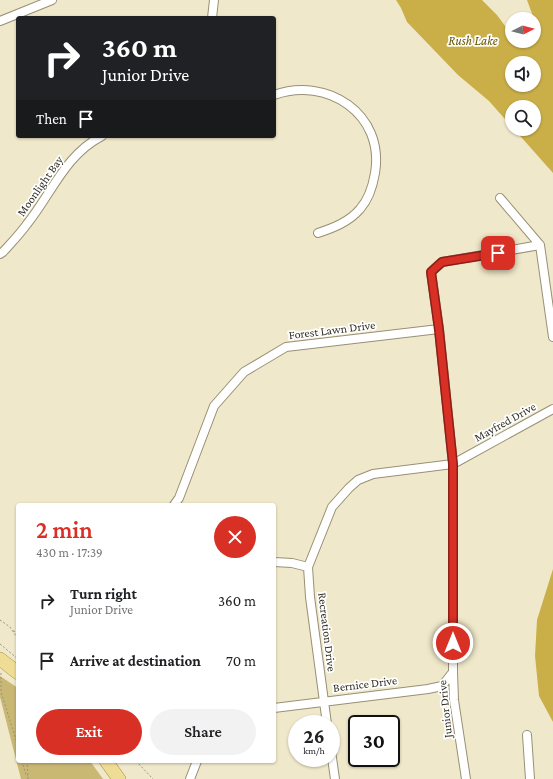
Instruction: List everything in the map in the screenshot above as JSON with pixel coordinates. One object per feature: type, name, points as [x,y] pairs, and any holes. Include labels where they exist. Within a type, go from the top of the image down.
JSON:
[{"type":"main road","points":[[1,659],[16,671]]},
{"type":"main road","points":[[107,763],[119,779]]},
{"type":"street","points":[[0,21],[52,0]]},
{"type":"street","points":[[212,16],[214,0]]},
{"type":"street","points":[[276,94],[287,90],[309,90],[334,96],[351,106],[367,125],[375,148],[376,166],[373,181],[360,209],[341,224],[318,233]]},
{"type":"street","name":"Moonlight Bay","points":[[0,254],[28,224],[66,166],[98,138]]},
{"type":"street","points":[[500,198],[540,245],[553,337]]},
{"type":"street","name":"Junior Drive","points":[[466,779],[454,700],[453,464],[439,330],[431,272],[442,262],[540,245]]},
{"type":"street","name":"Forest Lawn Drive","points":[[175,503],[179,498],[214,406],[244,372],[286,347],[439,330]]},
{"type":"street","name":"Mayfred Drive","points":[[308,567],[332,507],[358,480],[373,474],[453,464],[553,409]]},
{"type":"street","points":[[276,562],[292,563],[308,567]]},
{"type":"street","name":"Recreation Drive","points":[[308,567],[310,597],[326,715]]},
{"type":"street","name":"Bernice Drive","points":[[276,708],[428,689],[442,686],[453,672]]},
{"type":"street","points":[[527,735],[530,779]]},
{"type":"street","points":[[190,779],[196,763]]},
{"type":"street","points":[[333,767],[335,779]]},
{"type":"path","points":[[0,620],[10,627],[16,636]]},
{"type":"path","points":[[0,644],[16,657]]},
{"type":"path","points":[[1,659],[1,692],[16,740]]},
{"type":"path","points":[[23,763],[28,778]]},
{"type":"path","points":[[27,763],[28,778]]},
{"type":"path","points":[[138,763],[153,779]]},
{"type":"shaded area","points":[[0,676],[16,687],[16,759],[0,697]]},
{"type":"shaded area","points":[[17,763],[91,763],[103,779],[21,779]]},
{"type":"water","name":"Rush Lake","points":[[396,0],[482,0],[497,15],[505,26],[505,48],[541,48],[541,12],[531,12],[527,0],[553,0],[553,173],[520,136],[541,136],[541,100],[505,100],[505,119],[489,101],[458,75],[407,22]]},
{"type":"water","points":[[553,569],[553,722],[539,696],[535,656],[537,620]]},
{"type":"route","points":[[453,643],[453,464],[439,330],[431,272],[442,262],[498,253]]}]
